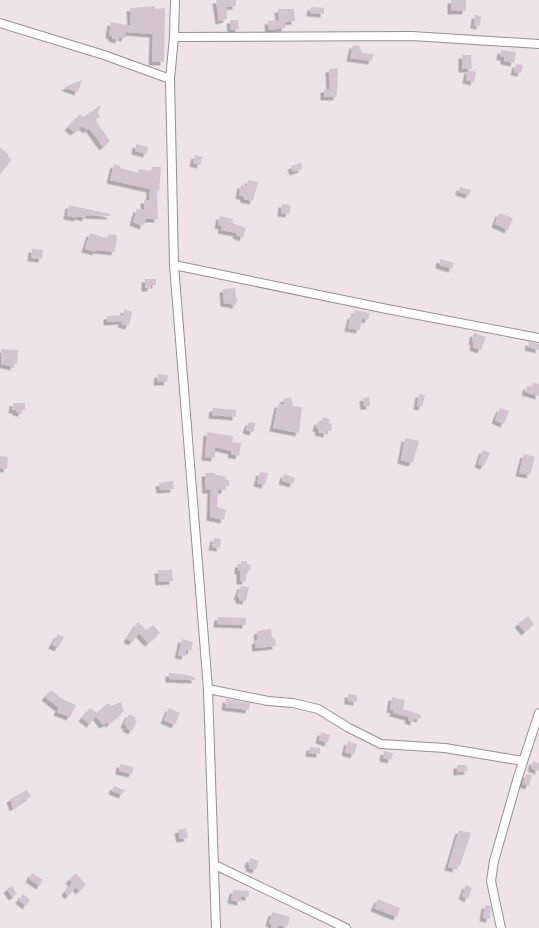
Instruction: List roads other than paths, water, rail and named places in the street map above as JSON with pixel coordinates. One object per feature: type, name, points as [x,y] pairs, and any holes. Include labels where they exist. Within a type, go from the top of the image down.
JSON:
[{"type":"street","points":[[175,0],[174,37],[170,79],[174,265],[208,689],[216,928]]},
{"type":"street","points":[[0,23],[104,55],[170,79]]},
{"type":"street","points":[[174,37],[412,36],[539,44]]},
{"type":"street","points":[[174,265],[387,309],[539,338]]},
{"type":"street","points":[[208,689],[268,701],[293,703],[318,709],[349,728],[381,744],[445,748],[523,761]]},
{"type":"street","points":[[501,928],[491,881],[494,861],[523,761],[539,713]]},
{"type":"street","points":[[215,865],[346,928]]}]
